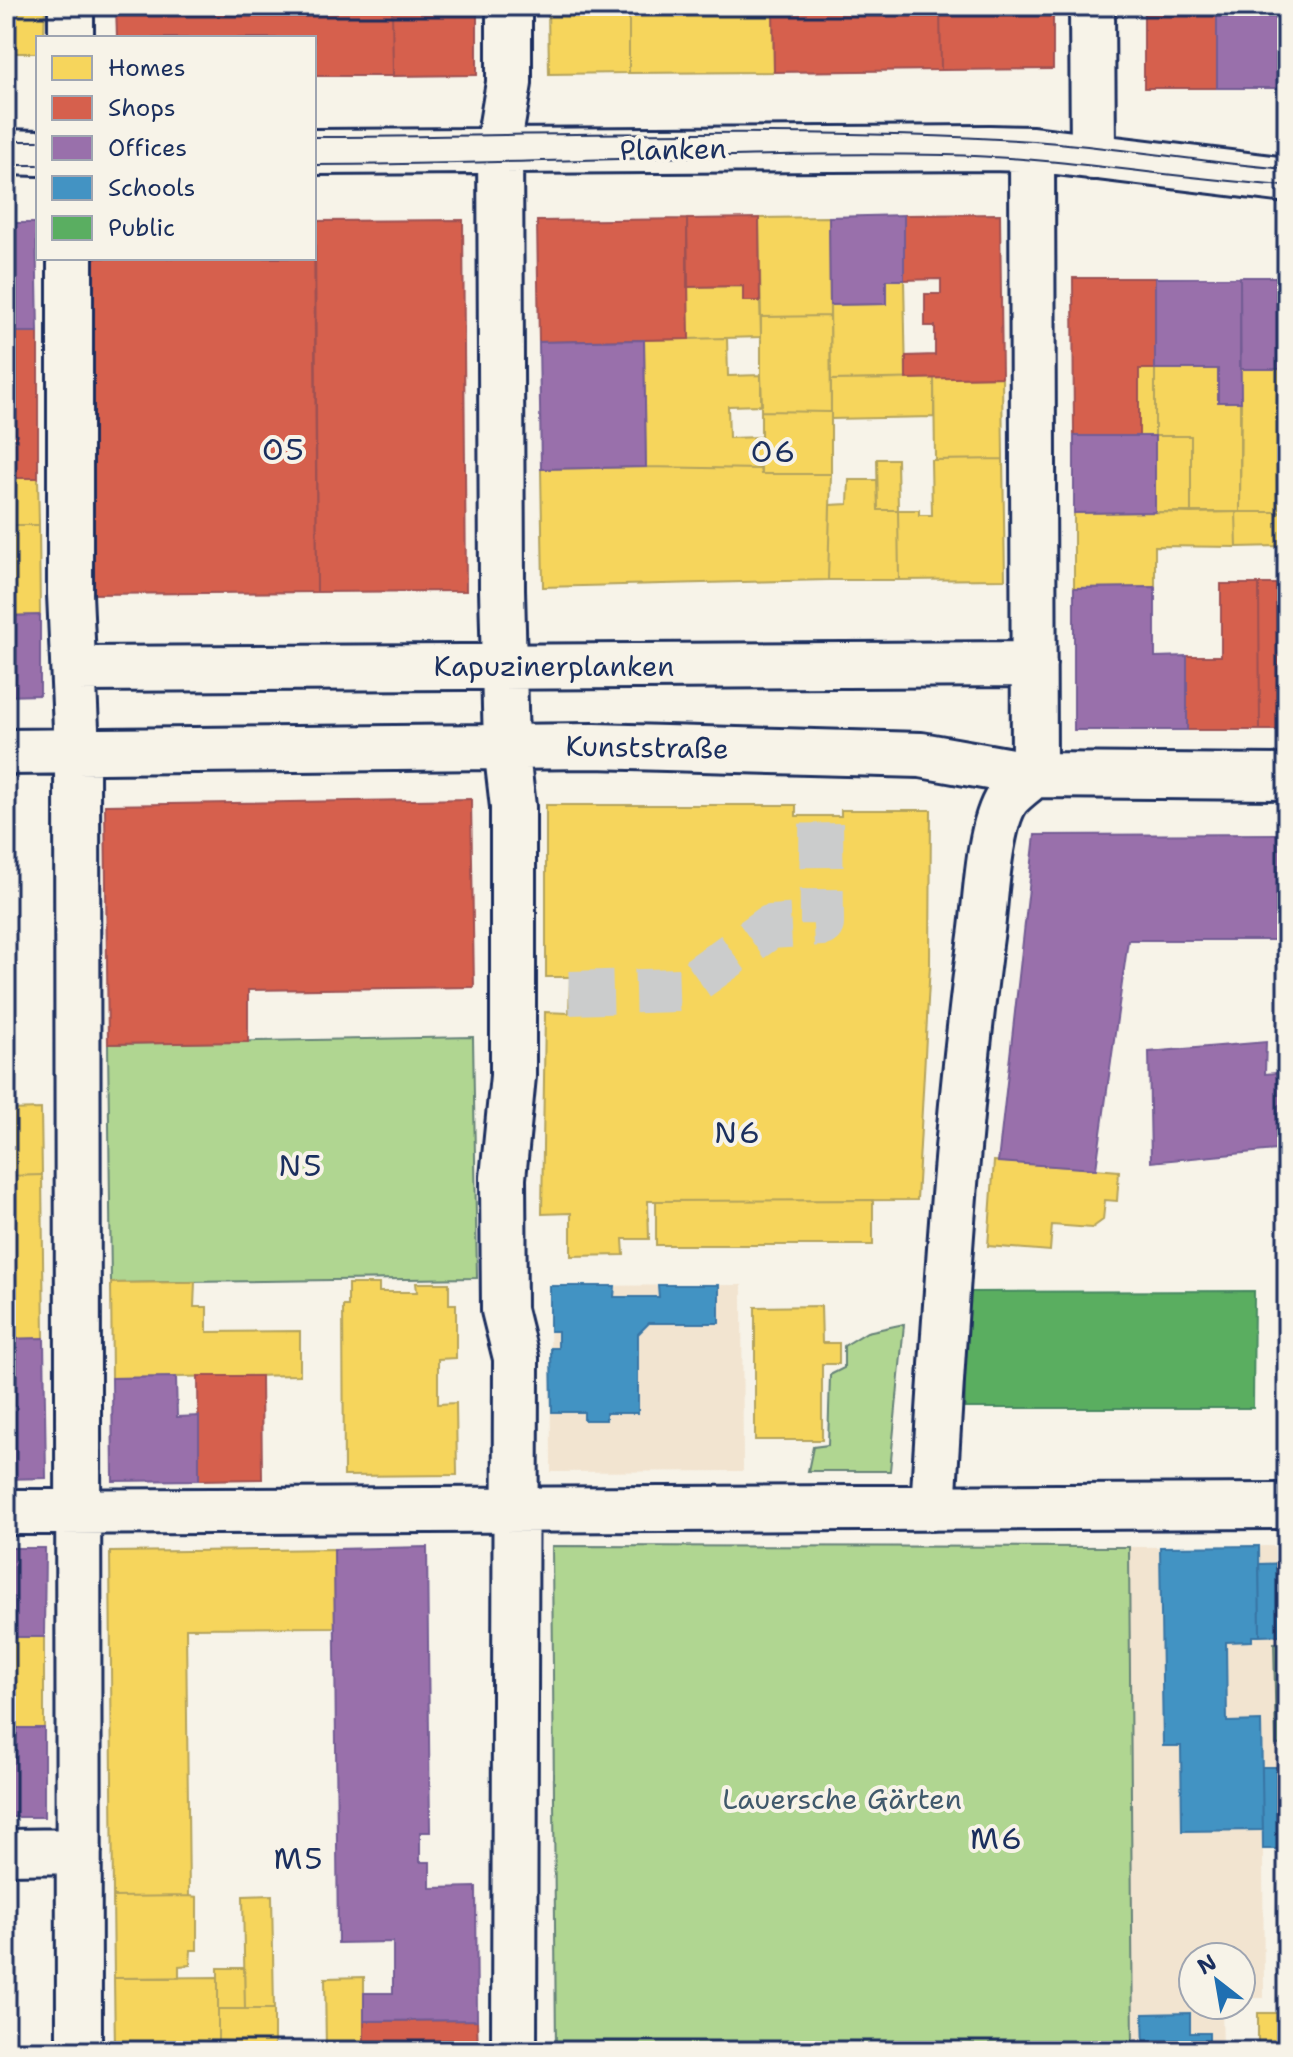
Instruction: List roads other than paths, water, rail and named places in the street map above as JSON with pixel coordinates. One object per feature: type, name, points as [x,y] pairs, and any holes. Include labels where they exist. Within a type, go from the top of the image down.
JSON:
[{"type":"street","points":[[71,6],[71,36]]},
{"type":"street","points":[[509,6],[509,83],[500,150],[504,666],[506,746],[513,807],[513,1048],[503,1178],[504,1310],[516,1358],[514,2051]]},
{"type":"street","points":[[1092,6],[1093,157]]},
{"type":"street","points":[[933,1508],[948,1258],[971,1003],[995,832],[1007,800],[1034,775],[1032,149]]},
{"type":"street","name":"Planken","points":[[316,152],[1032,149],[1287,180]]},
{"type":"street","points":[[6,152],[36,153]]},
{"type":"street","points":[[70,260],[70,594],[77,751],[79,2051]]},
{"type":"street","name":"Kapuzinerplanken","points":[[74,669],[1034,664]]},
{"type":"street","name":"Kunststraße","points":[[6,752],[609,746],[921,755],[1034,775],[1287,777]]},
{"type":"street","points":[[6,1512],[1287,1506]]},
{"type":"street","points":[[6,1852],[79,1851]]},
{"type":"tunnel","points":[[569,993],[681,990],[770,927],[822,924],[821,816]]},
{"type":"tram line","points":[[316,137],[674,133],[944,136],[1066,144],[1287,169]]},
{"type":"tram line","points":[[6,141],[36,141]]},
{"type":"tram line","points":[[316,165],[786,155],[944,155],[1030,160],[1287,186]]},
{"type":"tram line","points":[[6,165],[36,165]]},
{"type":"district","name":"O5","points":[[284,449]]},
{"type":"district","name":"O6","points":[[774,451]]},
{"type":"district","name":"N6","points":[[738,1132]]},
{"type":"district","name":"N5","points":[[301,1165]]},
{"type":"district","name":"M6","points":[[997,1838]]},
{"type":"district","name":"M5","points":[[299,1858]]},
{"type":"park label","name":"Lauersche Gärten","points":[[842,1799]]}]
